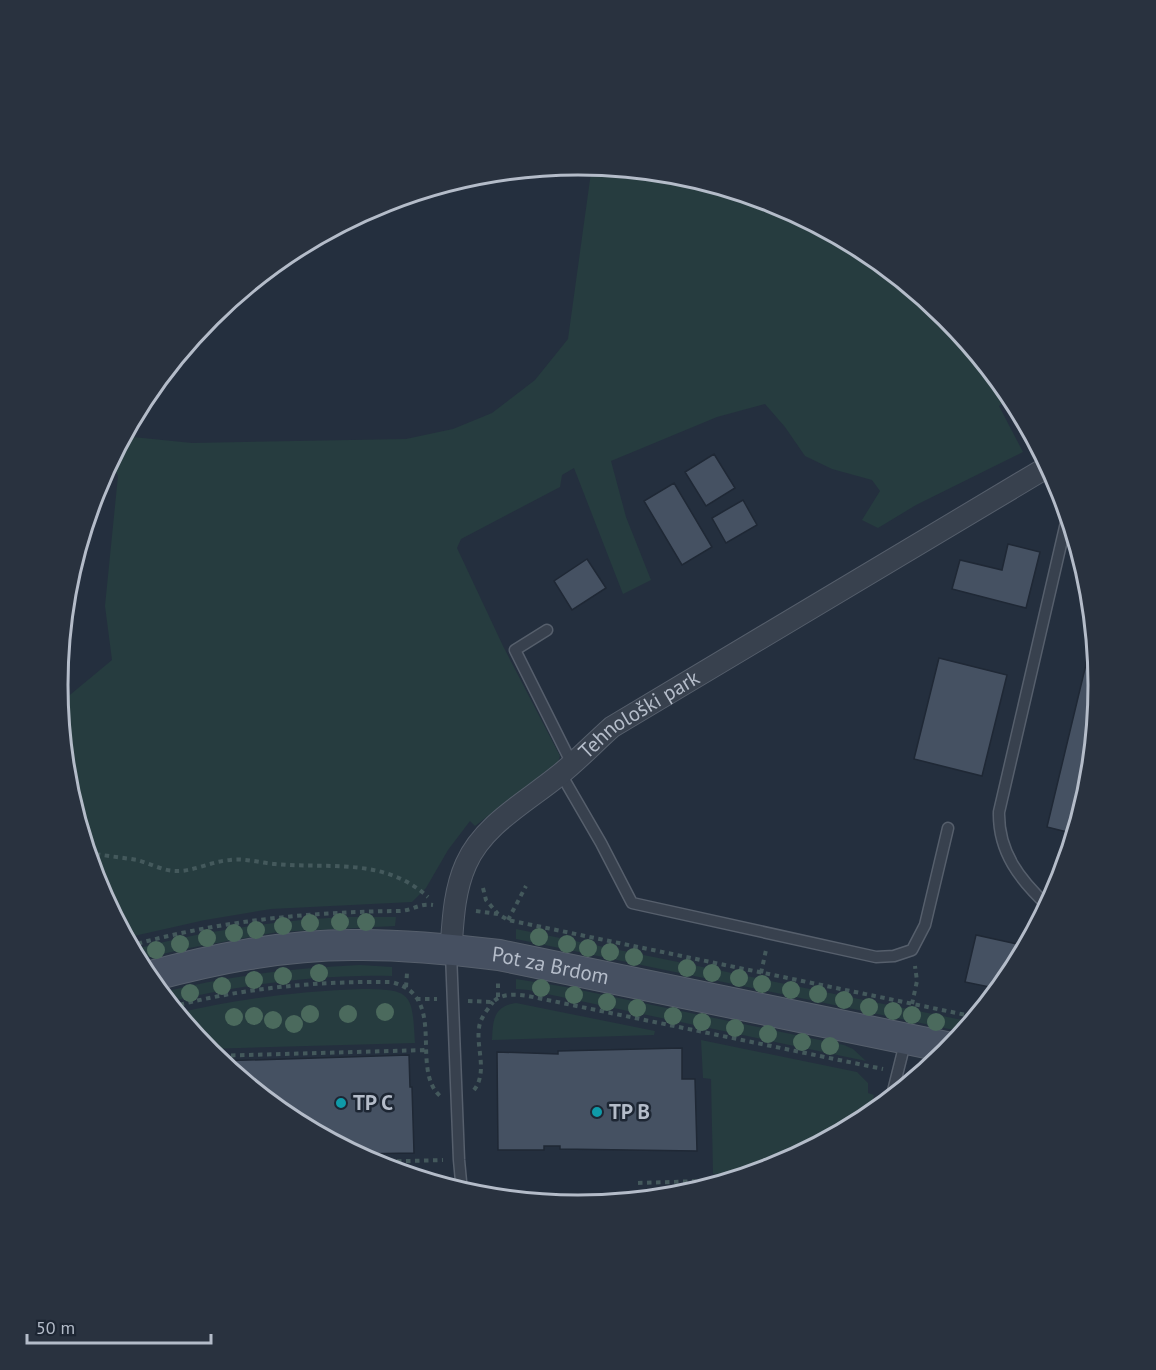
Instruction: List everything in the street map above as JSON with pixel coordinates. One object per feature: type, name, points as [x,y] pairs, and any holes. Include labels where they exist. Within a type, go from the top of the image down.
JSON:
[{"type":"main road","name":"Pot za Brdom","points":[[158,974],[235,956],[295,949],[351,945],[451,949],[499,955],[939,1046]]},
{"type":"street","name":"Tehnološki park","points":[[451,949],[458,888],[472,853],[481,840],[494,826],[566,769],[612,727],[1041,471]]},
{"type":"lane","points":[[1041,900],[1027,886],[1008,857],[999,830],[999,812],[1064,531]]},
{"type":"lane","points":[[547,630],[515,650],[566,769],[632,903],[876,957],[894,956],[912,950],[925,925],[948,828]]},
{"type":"lane","name":"Tehnološki park","points":[[451,949],[461,1182]]},
{"type":"lane","points":[[894,1086],[906,1039]]},
{"type":"path","points":[[97,854],[139,861],[174,872],[229,860],[355,867],[397,876],[415,885],[428,897]]},
{"type":"path","points":[[507,920],[526,886]]},
{"type":"path","name":"Pot za Brdom","points":[[475,911],[498,914],[507,920],[967,1015]]},
{"type":"path","points":[[761,973],[769,933]]},
{"type":"path","points":[[406,987],[407,972]]},
{"type":"path","points":[[498,981],[498,997]]},
{"type":"path","points":[[912,1004],[917,981]]},
{"type":"path","points":[[180,1005],[242,992],[318,983],[391,982],[406,987],[416,999],[426,1025],[428,1074],[433,1089],[457,1111],[478,1083],[481,1075],[479,1027],[493,1002],[476,1001]]},
{"type":"path","name":"Pot za Brdom","points":[[493,1002],[498,997],[528,996],[865,1066]]},
{"type":"path","points":[[416,999],[429,999]]},
{"type":"path","points":[[227,1056],[428,1050]]},
{"type":"path","points":[[394,1161],[459,1160]]},
{"type":"path","points":[[638,1183],[697,1181]]},
{"type":"green space","points":[[591,175],[678,184],[742,202],[804,227],[862,261],[889,280],[939,324],[983,374],[1003,403],[999,406],[1023,452],[916,505],[878,528],[862,520],[880,491],[872,480],[832,469],[805,456],[785,427],[765,404],[717,417],[611,461],[626,517],[651,580],[623,594],[574,468],[562,475],[560,487],[461,539],[457,548],[503,646],[560,756],[558,762],[475,826],[470,821],[448,850],[426,888],[412,902],[271,909],[205,920],[134,936],[106,880],[85,817],[72,752],[68,696],[112,660],[105,606],[118,476],[115,470],[132,437],[192,443],[406,439],[453,429],[492,413],[535,380],[568,339]]},
{"type":"green space","points":[[344,917],[396,917],[395,926],[278,932],[147,958],[141,948],[185,937],[290,921]]},
{"type":"green space","points":[[516,929],[963,1020],[954,1030],[516,939]]},
{"type":"green space","points":[[360,965],[392,967],[392,976],[335,977],[279,982],[223,990],[176,1000],[169,991],[209,982],[309,968]]},
{"type":"green space","points":[[516,979],[566,987],[844,1045],[853,1049],[866,1061],[516,989]]},
{"type":"green space","points":[[379,989],[400,993],[410,1004],[413,1014],[415,1043],[220,1049],[185,1011],[269,996]]},
{"type":"green space","points":[[516,1003],[655,1031],[654,1035],[492,1040],[494,1021],[499,1011],[503,1007]]},
{"type":"green space","points":[[701,1040],[857,1072],[868,1083],[868,1093],[874,1095],[873,1102],[862,1109],[804,1143],[742,1168],[724,1173],[713,1174],[711,1079],[703,1078]]},
{"type":"building","points":[[714,454],[735,488],[706,506],[685,472]]},
{"type":"building","points":[[674,483],[712,547],[682,565],[644,501]]},
{"type":"building","points":[[743,500],[757,525],[726,543],[712,518]]},
{"type":"building","points":[[1008,544],[1040,552],[1026,608],[952,589],[960,560],[1002,570]]},
{"type":"building","points":[[587,559],[606,588],[572,610],[554,581]]},
{"type":"building","points":[[939,658],[1007,675],[982,776],[914,759]]},
{"type":"building","points":[[1087,659],[1087,718],[1079,785],[1066,832],[1047,827]]},
{"type":"building","points":[[976,935],[1017,944],[989,987],[965,982]]},
{"type":"building","name":"TP B","points":[[682,1048],[682,1079],[695,1079],[697,1151],[560,1149],[560,1146],[544,1146],[544,1150],[498,1150],[497,1052],[558,1054],[558,1051]]},
{"type":"building","name":"TP C","points":[[409,1055],[414,1153],[376,1154],[352,1143],[294,1109],[232,1061]]},
{"type":"place","name":"TP C","points":[[341,1103]]},
{"type":"place","name":"TP B","points":[[597,1112]]}]
